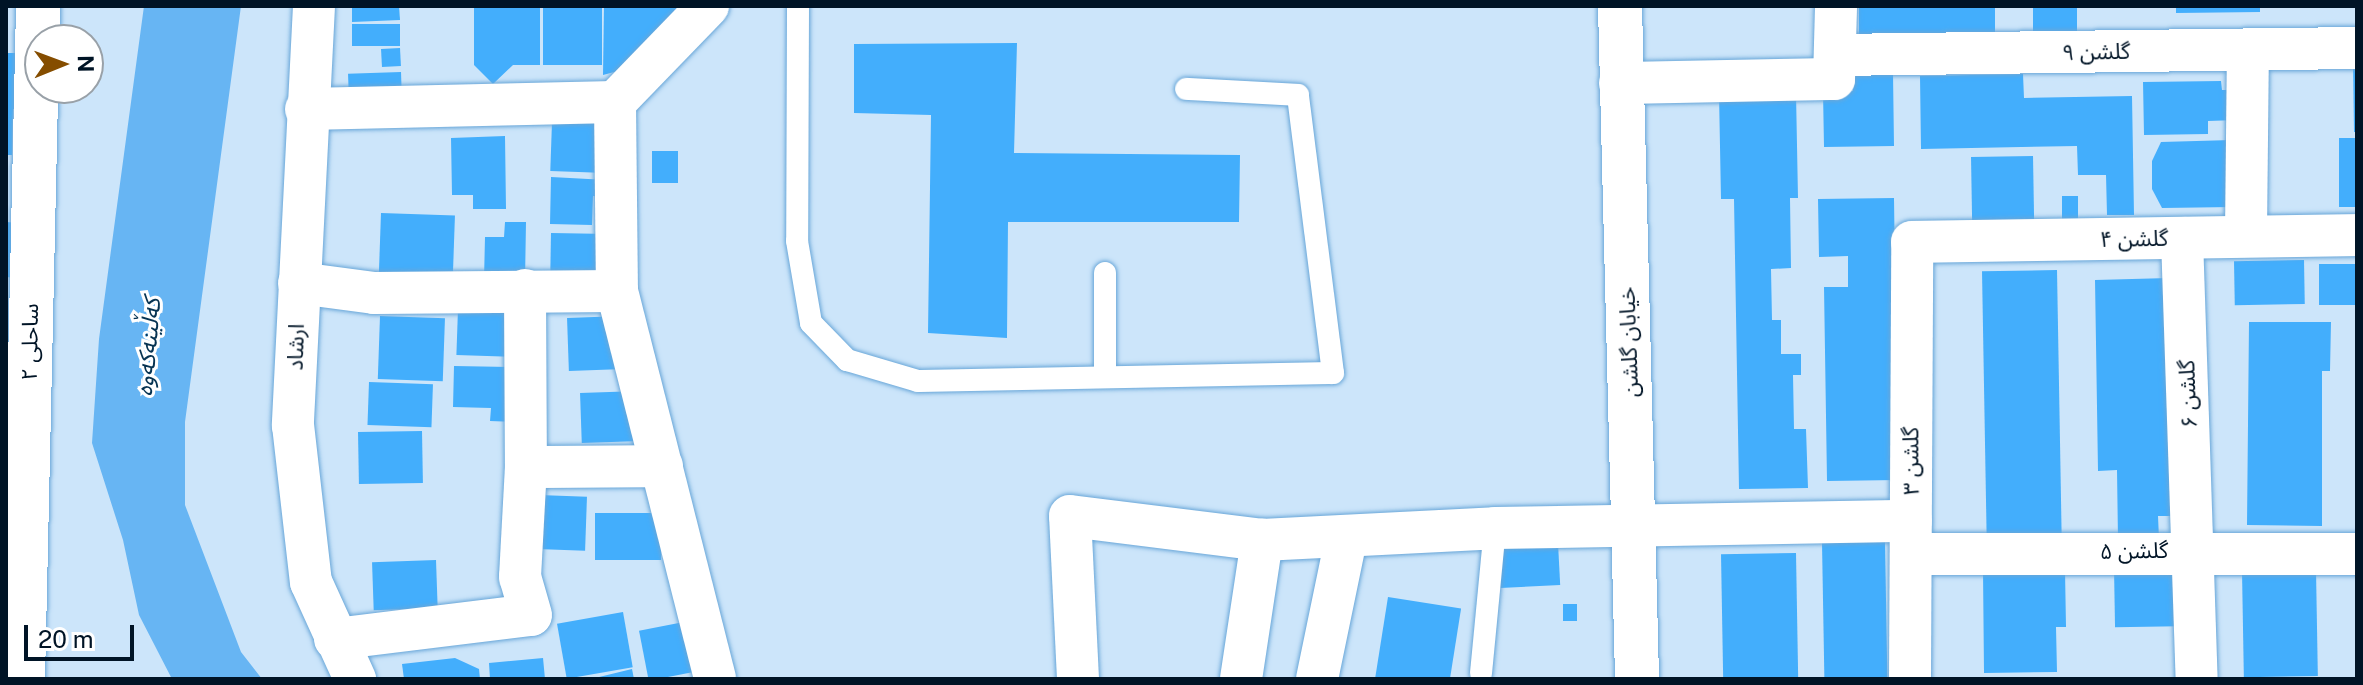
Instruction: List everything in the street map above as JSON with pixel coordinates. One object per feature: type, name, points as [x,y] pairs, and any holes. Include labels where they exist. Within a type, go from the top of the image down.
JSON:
[{"type":"street","name":"ساحلی ۲","points":[[23,679],[38,6]]},
{"type":"street","name":"ارشاد","points":[[314,6],[306,109],[293,425],[311,582],[355,679]]},
{"type":"street","points":[[306,109],[615,102],[708,6]]},
{"type":"street","name":"خیابان گلشن","points":[[1620,6],[1637,679]]},
{"type":"street","points":[[1620,83],[1834,79],[1836,6]]},
{"type":"street","name":"گلشن ۹","points":[[1835,55],[2357,48]]},
{"type":"street","points":[[2246,234],[2248,50]]},
{"type":"street","points":[[615,102],[617,291],[715,679]]},
{"type":"street","name":"گلشن ۴","points":[[1912,242],[2182,238],[2246,234],[2357,235]]},
{"type":"street","name":"گلشن ۶","points":[[2182,238],[2197,679]]},
{"type":"street","name":"گلشن ۳","points":[[1910,679],[1912,242]]},
{"type":"street","points":[[299,283],[374,293],[617,291]]},
{"type":"street","points":[[335,639],[531,615],[520,577],[526,467],[525,290]]},
{"type":"street","points":[[526,467],[662,466]]},
{"type":"street","name":"گلشن ۵","points":[[1078,679],[1070,516],[1262,540],[1346,539],[1495,528],[1635,524],[2194,550],[2357,554]]},
{"type":"street","points":[[1317,679],[1346,539]]},
{"type":"street","points":[[1241,679],[1262,540]]},
{"type":"lane","points":[[798,6],[797,241],[811,323],[847,360],[918,381],[1333,373],[1298,95],[1186,89]]},
{"type":"lane","points":[[1105,273],[1105,377]]},
{"type":"lane","points":[[1481,673],[1495,528]]},
{"type":"water","name":"کەڵینەکەوە","points":[[144,6],[241,6],[185,422],[185,505],[241,652],[262,679],[172,679],[139,615],[123,540],[92,443],[99,339]]},
{"type":"building","points":[[352,6],[399,6],[400,20],[352,22]]},
{"type":"building","points":[[474,6],[540,6],[540,65],[513,65],[493,84],[474,65]]},
{"type":"building","points":[[543,6],[602,6],[602,65],[543,65]]},
{"type":"building","points":[[604,6],[688,6],[644,64],[603,75]]},
{"type":"building","points":[[1859,6],[1995,6],[1995,46],[1859,46]]},
{"type":"building","points":[[2033,6],[2077,6],[2077,49],[2033,49]]},
{"type":"building","points":[[2176,6],[2260,6],[2260,12],[2176,13]]},
{"type":"building","points":[[352,24],[400,24],[400,46],[352,46]]},
{"type":"building","points":[[1017,43],[1014,153],[1240,155],[1239,222],[1008,222],[1007,338],[928,333],[931,115],[854,113],[854,44]]},
{"type":"building","points":[[400,48],[401,66],[382,67],[381,49]]},
{"type":"building","points":[[6,53],[24,53],[24,104],[29,104],[29,109],[13,109],[12,155],[6,155]]},
{"type":"building","points":[[2353,62],[2357,62],[2357,132],[2354,132]]},
{"type":"building","points":[[401,72],[402,95],[349,97],[348,74]]},
{"type":"building","points":[[1893,73],[1894,146],[1824,147],[1823,92],[1853,91],[1853,74]]},
{"type":"building","points":[[2023,74],[2024,98],[2132,96],[2134,215],[2107,215],[2106,175],[2078,175],[2077,146],[1921,149],[1920,76]]},
{"type":"building","points":[[2221,81],[2222,90],[2237,90],[2237,120],[2208,121],[2208,134],[2144,135],[2143,82]]},
{"type":"building","points":[[1796,93],[1798,198],[1790,198],[1791,268],[1771,269],[1772,320],[1781,320],[1781,354],[1801,354],[1801,375],[1793,375],[1794,429],[1806,429],[1808,488],[1739,489],[1734,199],[1721,199],[1719,94]]},
{"type":"building","points":[[552,122],[608,124],[606,173],[550,171]]},
{"type":"building","points":[[505,136],[506,209],[473,209],[473,195],[452,195],[451,138]]},
{"type":"building","points":[[2339,138],[2357,138],[2357,207],[2339,207]]},
{"type":"building","points":[[2232,140],[2233,207],[2162,208],[2152,189],[2152,161],[2161,142]]},
{"type":"building","points":[[652,151],[678,151],[678,183],[652,183]]},
{"type":"building","points":[[2033,156],[2034,223],[1972,224],[1971,157]]},
{"type":"building","points":[[551,177],[607,180],[607,197],[593,196],[592,225],[550,224]]},
{"type":"building","points":[[2062,196],[2078,196],[2078,219],[2062,219]]},
{"type":"building","points":[[1894,198],[1898,480],[1827,481],[1824,287],[1848,287],[1848,256],[1819,257],[1818,199]]},
{"type":"building","points":[[381,213],[455,216],[453,285],[379,282]]},
{"type":"building","points":[[6,222],[20,223],[18,278],[6,277]]},
{"type":"building","points":[[505,222],[526,222],[525,281],[484,280],[485,237],[504,237]]},
{"type":"building","points":[[551,233],[610,234],[609,279],[550,278]]},
{"type":"building","points":[[2304,260],[2305,304],[2235,305],[2234,261]]},
{"type":"building","points":[[2319,264],[2357,264],[2357,305],[2319,305]]},
{"type":"building","points":[[2057,270],[2062,534],[1987,535],[1982,271]]},
{"type":"building","points":[[2169,278],[2180,516],[2158,516],[2159,539],[2118,540],[2117,470],[2098,471],[2095,280]]},
{"type":"building","points":[[458,309],[513,311],[511,357],[456,355]]},
{"type":"building","points":[[380,316],[445,318],[443,381],[378,379]]},
{"type":"building","points":[[622,316],[624,369],[569,371],[567,318]]},
{"type":"building","points":[[2249,322],[2331,322],[2330,371],[2322,371],[2322,526],[2247,525]]},
{"type":"building","points":[[454,366],[516,367],[516,422],[490,421],[491,408],[453,407]]},
{"type":"building","points":[[369,382],[433,384],[431,427],[367,425]]},
{"type":"building","points":[[639,391],[641,441],[582,443],[580,393]]},
{"type":"building","points":[[422,431],[423,483],[359,484],[358,432]]},
{"type":"building","points":[[539,495],[587,497],[585,551],[537,549]]},
{"type":"building","points":[[595,513],[661,513],[661,560],[595,560]]},
{"type":"building","points":[[1885,542],[1887,679],[1824,679],[1822,543]]},
{"type":"building","points":[[1558,543],[1560,585],[1500,588],[1498,546]]},
{"type":"building","points":[[1796,553],[1798,679],[1723,679],[1721,554]]},
{"type":"building","points":[[436,560],[438,608],[374,610],[372,562]]},
{"type":"building","points":[[2192,567],[2193,626],[2115,627],[2114,568]]},
{"type":"building","points":[[2065,570],[2066,627],[2056,627],[2057,672],[1984,673],[1983,571]]},
{"type":"building","points":[[2316,570],[2318,676],[2244,677],[2242,571]]},
{"type":"building","points":[[1388,597],[1461,609],[1450,679],[1375,679]]},
{"type":"building","points":[[1563,604],[1577,604],[1577,621],[1563,621]]},
{"type":"building","points":[[623,612],[633,667],[567,679],[557,624]]},
{"type":"building","points":[[694,620],[704,670],[648,679],[639,631]]},
{"type":"building","points":[[455,658],[479,669],[480,679],[404,679],[402,664]]},
{"type":"building","points":[[543,658],[545,679],[490,679],[489,663]]},
{"type":"building","points":[[632,669],[634,679],[595,679],[595,678]]}]
